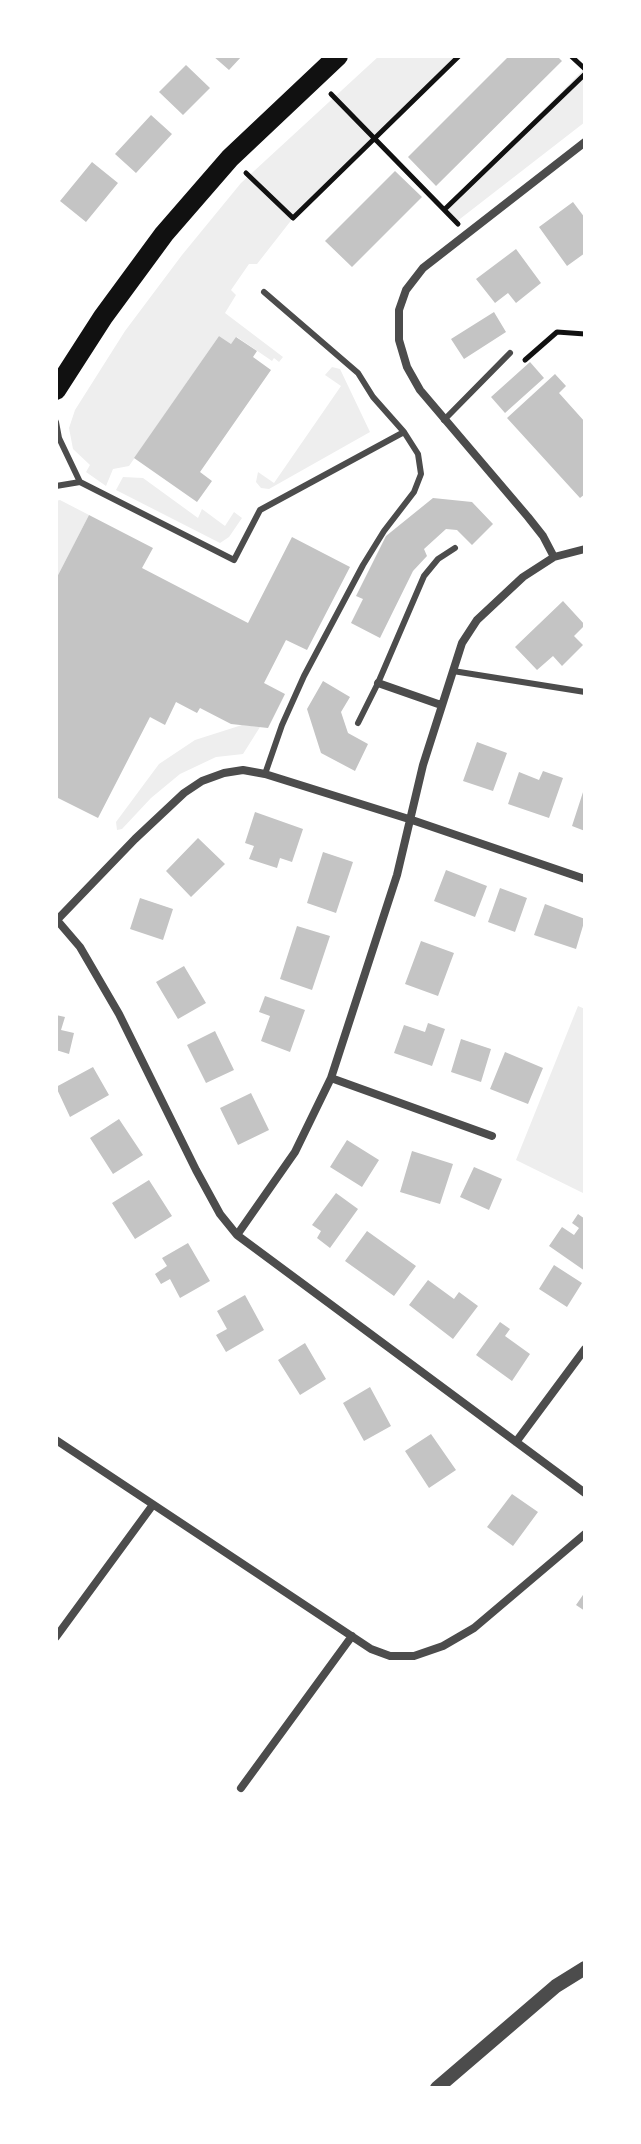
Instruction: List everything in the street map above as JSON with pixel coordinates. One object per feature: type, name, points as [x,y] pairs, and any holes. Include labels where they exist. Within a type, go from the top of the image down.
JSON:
[{"type":"main road","points":[[56,390],[103,317],[164,234],[230,158],[338,56]]},
{"type":"street","points":[[554,557],[528,517],[420,390],[407,367],[399,340],[399,310],[406,290],[423,268],[585,142]]},
{"type":"street","points":[[237,1235],[295,1152],[331,1078],[397,875],[423,765],[462,643],[477,620],[523,577],[554,557],[585,549]]},
{"type":"street","points":[[378,683],[441,705]]},
{"type":"street","points":[[585,879],[412,820],[265,774],[243,770],[202,781],[184,793],[56,920],[80,947],[119,1014],[196,1170],[220,1214],[237,1235],[585,1493]]},
{"type":"street","points":[[331,1078],[492,1136]]},
{"type":"street","points":[[516,1442],[585,1349]]},
{"type":"street","points":[[56,1440],[371,1649],[390,1656],[414,1656],[443,1646],[474,1628],[585,1534]]},
{"type":"street","points":[[56,1637],[152,1506]]},
{"type":"street","points":[[241,1788],[352,1636]]},
{"type":"street","points":[[437,2088],[556,1986],[585,1968]]},
{"type":"lane","points":[[264,292],[358,373],[418,454],[421,474],[414,492],[384,531],[348,593],[304,676],[265,774]]},
{"type":"lane","points":[[444,420],[510,353]]},
{"type":"lane","points":[[56,422],[59,438],[80,482]]},
{"type":"lane","points":[[56,486],[80,482],[234,560],[260,510],[404,432]]},
{"type":"lane","points":[[358,723],[424,576],[438,559],[455,548]]},
{"type":"lane","points":[[453,671],[585,692]]},
{"type":"path","points":[[230,158],[293,218],[459,56]]},
{"type":"path","points":[[445,209],[585,72],[571,56]]},
{"type":"path","points":[[314,77],[467,234]]},
{"type":"shaded area","points":[[379,56],[459,56],[293,218],[257,264],[249,264],[231,290],[236,295],[225,313],[283,357],[279,362],[274,358],[272,361],[237,337],[231,344],[219,336],[129,466],[113,469],[106,486],[86,472],[90,465],[73,449],[69,428],[75,410],[125,331],[241,183]]},
{"type":"shaded area","points":[[585,68],[585,122],[456,222],[445,209]]},
{"type":"shaded area","points":[[332,367],[340,369],[370,432],[269,489],[261,488],[256,482],[258,472],[274,483],[341,386],[325,375]]},
{"type":"shaded area","points":[[123,477],[143,478],[198,518],[202,509],[225,526],[234,512],[242,518],[229,537],[220,543],[116,490]]},
{"type":"shaded area","points":[[60,500],[89,515],[56,579],[56,501]]},
{"type":"shaded area","points":[[242,725],[260,727],[243,754],[216,757],[180,774],[151,798],[122,829],[117,830],[116,822],[159,764],[195,740]]},
{"type":"shaded area","points":[[578,1006],[585,1009],[585,1194],[516,1160]]},
{"type":"building","points":[[213,56],[242,56],[229,70]]},
{"type":"building","points":[[509,56],[557,56],[562,61],[436,186],[408,157]]},
{"type":"building","points":[[186,65],[210,88],[183,115],[159,92]]},
{"type":"building","points":[[151,115],[172,134],[136,173],[115,154]]},
{"type":"building","points":[[92,162],[118,183],[86,222],[60,201]]},
{"type":"building","points":[[395,171],[422,197],[352,267],[325,241]]},
{"type":"building","points":[[573,202],[585,218],[585,253],[567,266],[539,227]]},
{"type":"building","points":[[516,249],[541,283],[516,303],[508,293],[495,303],[476,279]]},
{"type":"building","points":[[494,312],[506,332],[464,359],[451,339]]},
{"type":"building","points":[[219,336],[231,344],[236,337],[257,351],[253,357],[271,370],[200,472],[212,481],[197,502],[134,458]]},
{"type":"building","points":[[530,362],[544,378],[505,413],[491,397]]},
{"type":"building","points":[[555,374],[566,386],[559,393],[585,422],[585,494],[580,498],[507,418]]},
{"type":"building","points":[[433,498],[472,502],[493,524],[472,545],[457,530],[446,529],[424,549],[427,556],[413,571],[380,638],[351,623],[363,599],[356,596],[386,536]]},
{"type":"building","points":[[89,515],[153,548],[142,568],[248,623],[292,537],[350,567],[307,650],[286,640],[264,683],[285,694],[268,728],[231,724],[200,708],[197,713],[176,702],[165,725],[150,717],[98,818],[56,797],[56,579]]},
{"type":"building","points":[[563,601],[585,625],[574,636],[583,645],[562,666],[553,656],[537,670],[515,647]]},
{"type":"building","points":[[323,681],[350,697],[341,712],[348,733],[368,744],[355,771],[321,753],[307,709]]},
{"type":"building","points":[[477,742],[507,753],[493,791],[463,781]]},
{"type":"building","points":[[543,771],[563,778],[549,818],[508,804],[519,772],[539,780]]},
{"type":"building","points":[[585,789],[585,831],[572,826]]},
{"type":"building","points":[[255,812],[303,829],[292,862],[280,858],[277,868],[249,859],[254,846],[245,843]]},
{"type":"building","points":[[198,838],[225,864],[191,897],[166,871]]},
{"type":"building","points":[[323,852],[353,862],[336,913],[307,903]]},
{"type":"building","points":[[446,870],[487,886],[475,917],[434,901]]},
{"type":"building","points":[[500,888],[527,898],[515,932],[488,922]]},
{"type":"building","points":[[140,898],[173,909],[163,940],[130,929]]},
{"type":"building","points":[[545,904],[585,919],[576,949],[534,935]]},
{"type":"building","points":[[297,926],[330,936],[312,990],[280,979]]},
{"type":"building","points":[[421,941],[454,953],[438,996],[405,984]]},
{"type":"building","points":[[184,966],[206,1003],[178,1019],[156,982]]},
{"type":"building","points":[[265,996],[305,1010],[290,1052],[261,1041],[270,1016],[259,1012]]},
{"type":"building","points":[[56,1015],[65,1017],[61,1030],[74,1033],[69,1054],[56,1050]]},
{"type":"building","points":[[428,1023],[445,1029],[432,1066],[394,1053],[404,1025],[425,1032]]},
{"type":"building","points":[[215,1031],[234,1070],[206,1083],[187,1045]]},
{"type":"building","points":[[461,1039],[491,1049],[481,1082],[451,1072]]},
{"type":"building","points":[[505,1052],[543,1068],[528,1104],[490,1089]]},
{"type":"building","points":[[93,1067],[109,1095],[70,1117],[56,1087]]},
{"type":"building","points":[[251,1093],[269,1130],[238,1145],[220,1108]]},
{"type":"building","points":[[119,1119],[143,1155],[113,1174],[90,1138]]},
{"type":"building","points":[[347,1140],[379,1160],[362,1187],[330,1167]]},
{"type":"building","points":[[412,1151],[453,1164],[440,1204],[400,1192]]},
{"type":"building","points":[[474,1167],[502,1179],[489,1210],[460,1197]]},
{"type":"building","points":[[149,1180],[172,1216],[135,1239],[112,1203]]},
{"type":"building","points":[[336,1193],[358,1209],[330,1248],[317,1238],[321,1231],[312,1225]]},
{"type":"building","points":[[578,1214],[585,1219],[585,1271],[549,1246],[562,1227],[574,1235],[579,1228],[572,1223]]},
{"type":"building","points":[[367,1231],[416,1266],[394,1296],[345,1261]]},
{"type":"building","points":[[188,1243],[210,1281],[180,1298],[170,1279],[161,1284],[155,1274],[167,1266],[162,1258]]},
{"type":"building","points":[[554,1265],[582,1283],[567,1307],[539,1289]]},
{"type":"building","points":[[428,1280],[454,1299],[459,1292],[478,1306],[453,1339],[409,1305]]},
{"type":"building","points":[[245,1295],[264,1330],[226,1352],[216,1335],[227,1329],[217,1311]]},
{"type":"building","points":[[500,1322],[510,1329],[505,1336],[530,1354],[512,1381],[476,1355]]},
{"type":"building","points":[[305,1343],[326,1379],[300,1395],[278,1360]]},
{"type":"building","points":[[370,1387],[391,1426],[364,1441],[343,1403]]},
{"type":"building","points":[[431,1434],[456,1470],[429,1488],[405,1451]]},
{"type":"building","points":[[512,1494],[538,1512],[513,1546],[487,1527]]},
{"type":"building","points":[[585,1592],[585,1611],[576,1605]]}]
